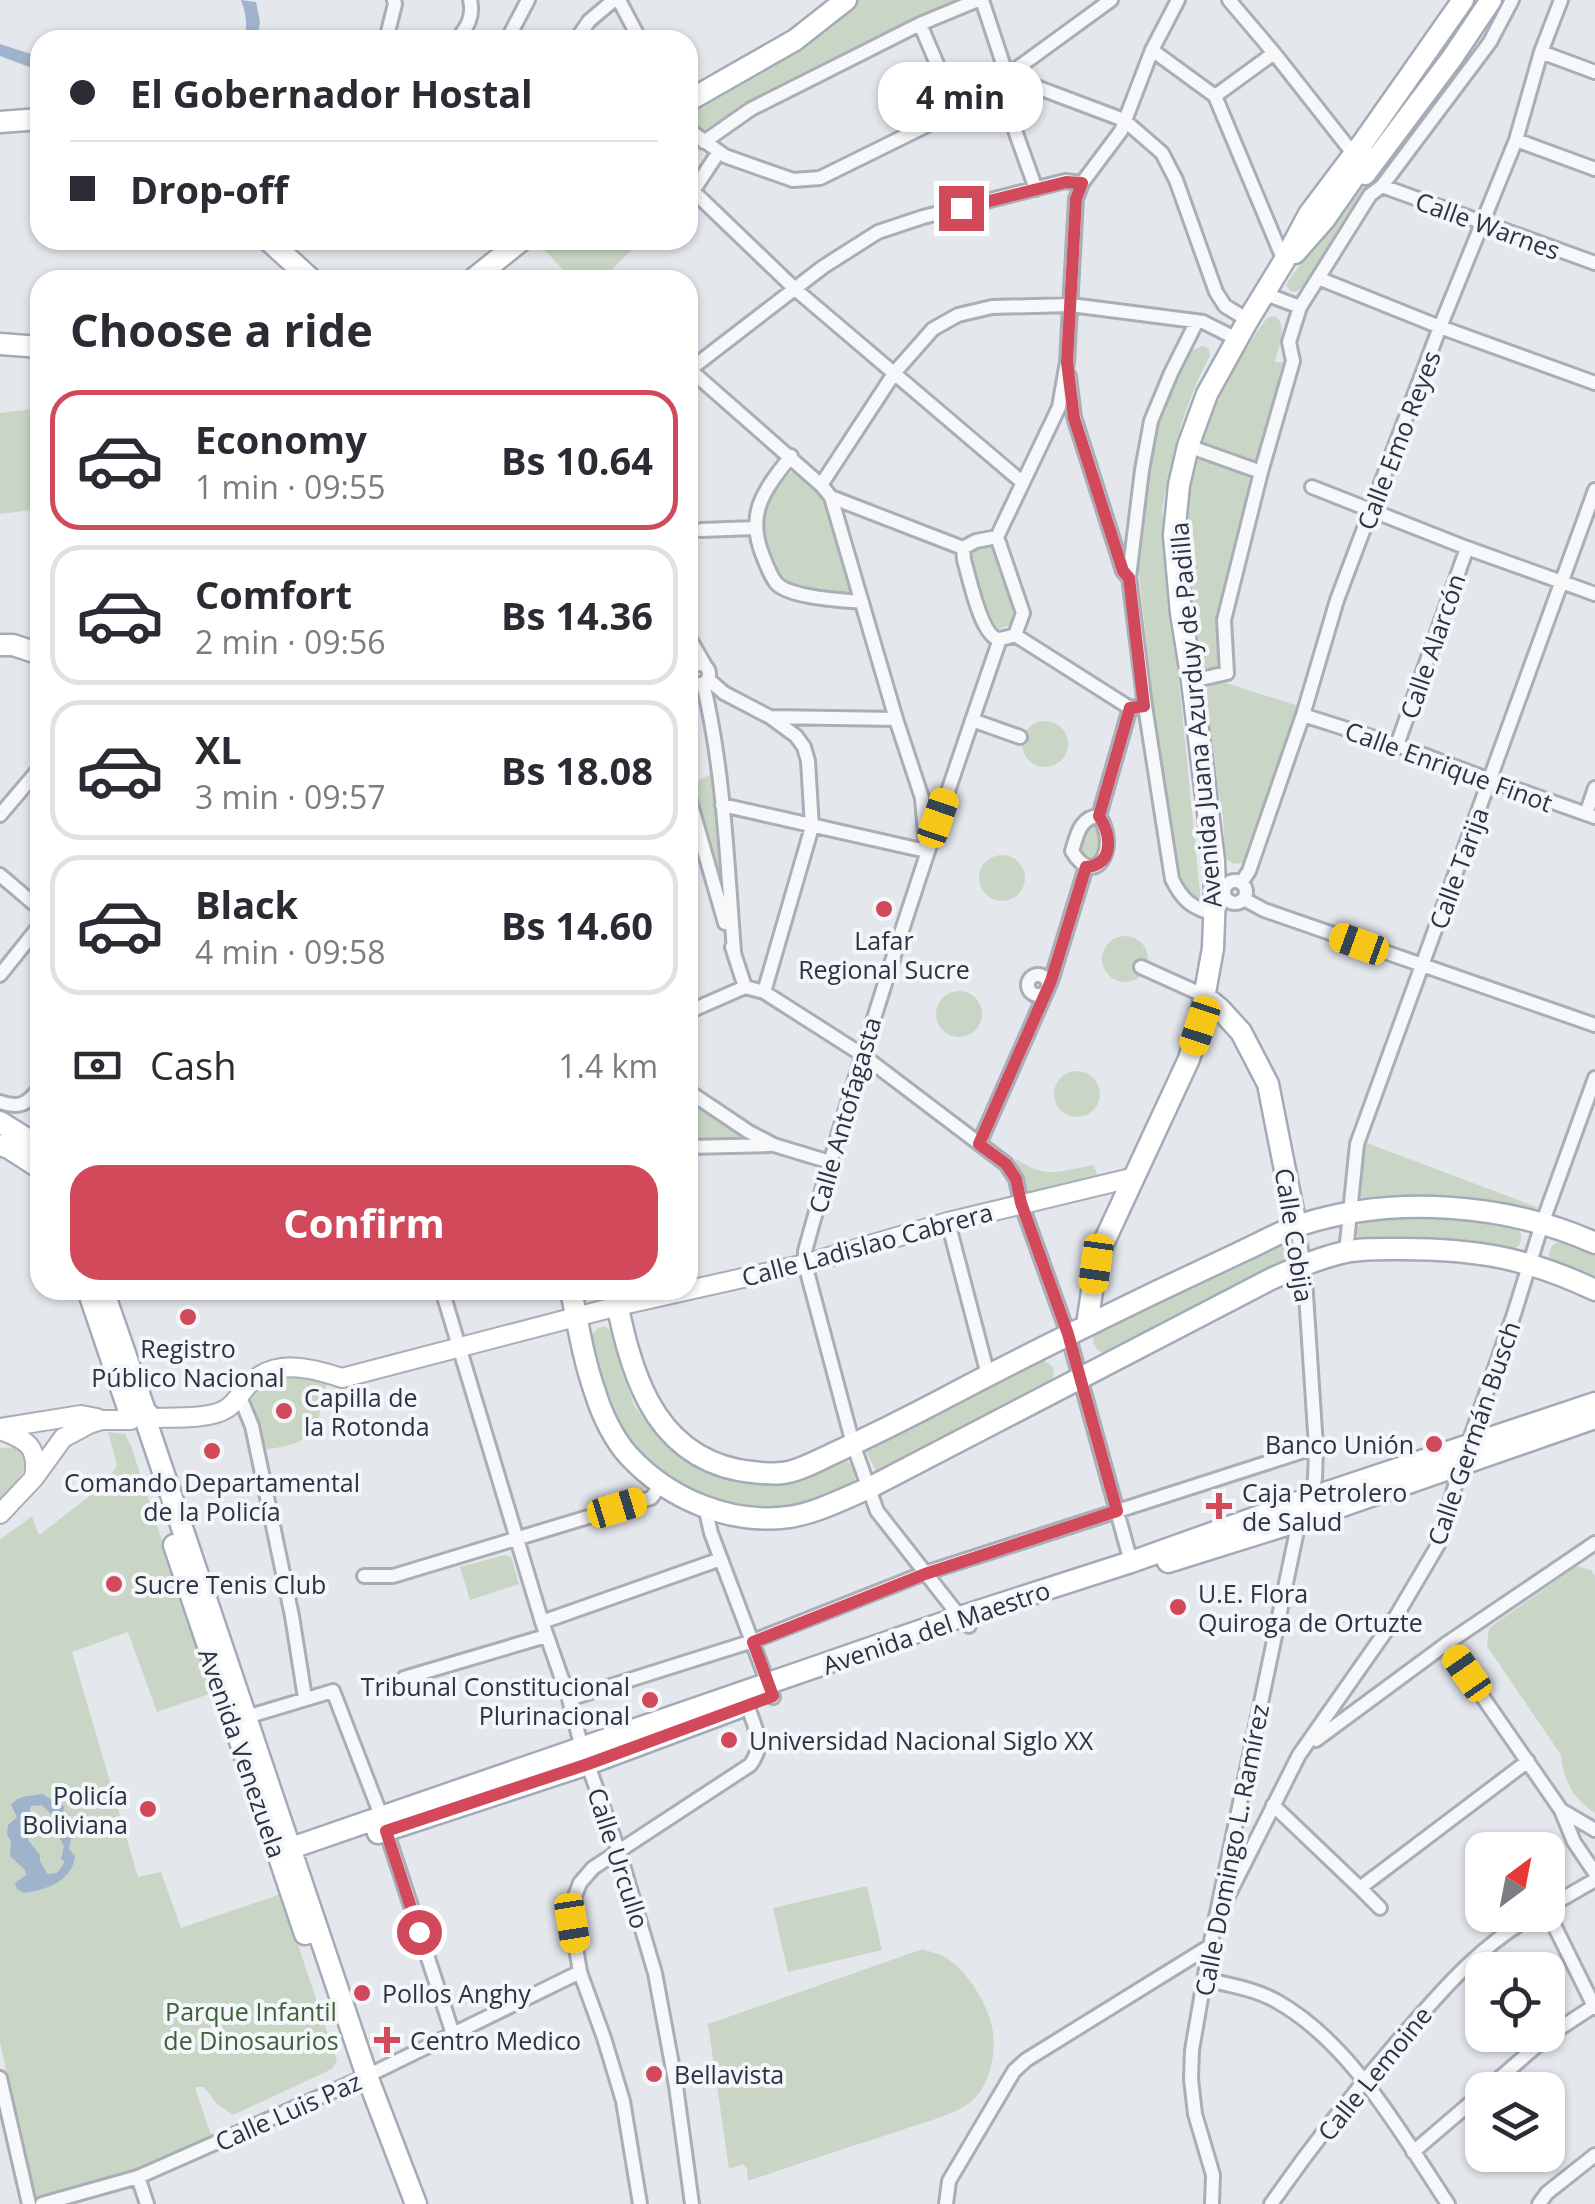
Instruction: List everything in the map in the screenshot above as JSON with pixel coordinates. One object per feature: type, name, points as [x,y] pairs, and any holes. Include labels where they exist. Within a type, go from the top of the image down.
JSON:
[{"type":"main road","points":[[698,95],[795,40],[846,0]]},
{"type":"main road","points":[[1362,146],[1449,0]]},
{"type":"main road","points":[[1316,217],[1464,0]]},
{"type":"main road","points":[[1362,146],[1478,0]]},
{"type":"main road","points":[[1316,217],[1342,204],[1490,0]]},
{"type":"main road","points":[[0,122],[30,120]]},
{"type":"main road","name":"Avenida Juana Azurduy de Padilla","points":[[1077,1330],[1096,1264],[1189,1059],[1200,1026],[1213,948],[1232,896],[1214,861],[1181,612],[1174,534],[1179,486],[1188,446],[1207,394],[1263,293],[1316,217]]},
{"type":"main road","points":[[279,250],[301,270]]},
{"type":"main road","points":[[484,270],[510,250]]},
{"type":"main road","points":[[0,344],[30,346]]},
{"type":"main road","points":[[0,645],[30,651]]},
{"type":"main road","points":[[1214,861],[1232,896]]},
{"type":"main road","name":"Calle Cobija","points":[[1203,995],[1240,1032],[1268,1084],[1296,1226]]},
{"type":"main road","points":[[0,1123],[30,1141]]},
{"type":"main road","points":[[0,1145],[30,1162]]},
{"type":"main road","name":"Calle Ladislao Cabrera","points":[[698,1283],[805,1264],[948,1222],[1132,1178]]},
{"type":"main road","points":[[616,1300],[635,1374],[662,1424],[686,1448],[721,1466],[754,1473],[784,1473],[853,1444],[1077,1330],[1296,1226],[1349,1213],[1439,1208],[1542,1224],[1595,1244]]},
{"type":"main road","points":[[573,1300],[596,1396],[628,1455],[662,1484],[705,1507],[742,1518],[790,1516],[869,1488],[1304,1264],[1346,1252],[1444,1249],[1529,1263],[1595,1290]]},
{"type":"main road","points":[[93,1300],[140,1419]]},
{"type":"main road","points":[[104,1300],[140,1419]]},
{"type":"main road","name":"Calle Ladislao Cabrera","points":[[0,1514],[34,1478],[63,1438],[89,1424],[214,1414],[228,1408],[264,1373],[278,1368],[306,1368],[342,1378],[576,1317],[612,1300]]},
{"type":"main road","name":"Avenida del Maestro","points":[[964,1622],[1299,1520],[1595,1403]]},
{"type":"main road","name":"Calle Ladislao Cabrera","points":[[0,1429],[87,1414],[102,1420]]},
{"type":"main road","points":[[1465,1456],[1595,1418]]},
{"type":"main road","name":"Avenida Venezuela","points":[[140,1419],[361,2078]]},
{"type":"main road","points":[[0,1429],[29,1444],[34,1453],[34,1478]]},
{"type":"main road","name":"Avenida del Maestro","points":[[286,1858],[1310,1498],[1465,1456]]},
{"type":"main road","name":"Avenida del Maestro","points":[[585,1756],[747,1705],[770,1690]]},
{"type":"main road","points":[[361,2078],[402,2204]]},
{"type":"main road","points":[[361,2078],[416,2204]]},
{"type":"street","points":[[388,30],[394,0]]},
{"type":"street","points":[[465,30],[472,10],[470,0]]},
{"type":"street","points":[[512,30],[528,0]]},
{"type":"street","points":[[583,30],[616,0],[634,30]]},
{"type":"street","points":[[704,142],[751,108],[920,24],[980,0],[1036,189]]},
{"type":"street","points":[[698,137],[718,152],[792,180],[820,178],[956,111],[1111,0]]},
{"type":"street","points":[[1015,635],[1023,613],[996,536],[1059,406],[1067,362],[1076,199],[1082,183],[1121,131],[1152,50],[1178,0]]},
{"type":"street","points":[[1229,0],[1362,146]]},
{"type":"street","points":[[1192,682],[1227,673],[1224,620],[1293,362],[1289,342],[1300,307],[1370,195],[1382,186],[1490,42],[1512,0]]},
{"type":"street","name":"Calle Emo Reyes","points":[[1232,896],[1249,871],[1303,715],[1337,600],[1440,327],[1516,140],[1561,0]]},
{"type":"street","points":[[920,24],[956,111]]},
{"type":"street","points":[[1152,50],[1214,96],[1284,261]]},
{"type":"street","points":[[1214,96],[1274,52]]},
{"type":"street","points":[[1542,52],[1595,72]]},
{"type":"street","points":[[1002,79],[1124,120],[1162,153],[1176,180],[1216,292],[1242,329]]},
{"type":"street","points":[[1516,140],[1595,169]]},
{"type":"street","points":[[698,182],[718,152]]},
{"type":"street","points":[[698,362],[824,267],[878,232],[1036,189],[1066,182],[1082,183]]},
{"type":"street","name":"Calle Warnes","points":[[1382,186],[1595,264]]},
{"type":"street","points":[[698,195],[795,288],[1023,482]]},
{"type":"street","points":[[1318,278],[1595,384]]},
{"type":"street","points":[[1263,293],[1300,307]]},
{"type":"street","points":[[822,484],[895,372],[933,330],[958,316],[992,307],[1071,306],[1242,329]]},
{"type":"street","points":[[1197,321],[1151,422],[1129,578],[1137,707],[1172,879],[1180,898],[1195,908],[1232,896],[1595,1025]]},
{"type":"street","points":[[1067,362],[1074,418],[1123,571],[1129,578]]},
{"type":"street","points":[[698,378],[831,496],[922,798],[926,851],[722,805]]},
{"type":"street","points":[[1188,446],[1261,472]]},
{"type":"street","points":[[790,456],[765,490],[754,528],[758,546],[778,585],[812,597],[862,602]]},
{"type":"street","points":[[1312,487],[1595,594]]},
{"type":"street","name":"Calle Tarija","points":[[1346,1252],[1357,1144],[1595,490]]},
{"type":"street","points":[[831,496],[963,548],[996,536]]},
{"type":"street","points":[[701,530],[754,528]]},
{"type":"street","points":[[963,548],[990,634],[1000,639],[1015,635],[1137,707]]},
{"type":"street","name":"Calle Alarcón","points":[[1398,745],[1467,548]]},
{"type":"street","name":"Calle Antofagasta","points":[[964,1622],[876,1511],[853,1444],[805,1264],[805,1251],[861,1054],[1000,639]]},
{"type":"street","points":[[698,658],[706,676],[722,805],[734,952]]},
{"type":"street","points":[[698,680],[706,676]]},
{"type":"street","points":[[706,676],[724,694],[770,717],[796,736],[808,761],[812,827],[764,992]]},
{"type":"street","points":[[1099,816],[1083,821],[1072,851],[1086,867],[1104,860],[1107,830],[1099,816],[1137,707]]},
{"type":"street","name":"Calle Enrique Finot","points":[[1303,715],[1398,745],[1590,816]]},
{"type":"street","points":[[770,717],[896,718]]},
{"type":"street","points":[[972,720],[1020,737]]},
{"type":"street","points":[[0,815],[30,780]]},
{"type":"street","points":[[1590,816],[1595,788]]},
{"type":"street","points":[[698,828],[745,988]]},
{"type":"street","points":[[979,1144],[1047,988],[1086,867]]},
{"type":"street","points":[[0,875],[30,900]]},
{"type":"street","points":[[0,975],[30,938]]},
{"type":"street","points":[[1141,967],[1203,995]]},
{"type":"street","points":[[698,1008],[745,988],[764,992],[861,1054],[1006,1164],[1016,1179],[1021,1203],[1077,1330],[1080,1380],[1131,1562]]},
{"type":"street","name":"Calle Germán Busch","points":[[1215,1922],[1299,1755],[1396,1618],[1438,1545],[1542,1224],[1595,1078]]},
{"type":"street","points":[[698,1099],[774,1145],[830,1162]]},
{"type":"street","points":[[0,1102],[22,1106],[30,1101]]},
{"type":"street","points":[[698,1148],[774,1145]]},
{"type":"street","points":[[948,1222],[988,1375]]},
{"type":"street","name":"Calle Cobija","points":[[1296,1226],[1304,1264],[1316,1447],[1310,1498]]},
{"type":"street","name":"Calle Urcullo","points":[[445,1300],[516,1540],[655,1973],[692,2204]]},
{"type":"street","points":[[240,1396],[252,1426],[305,1698]]},
{"type":"street","points":[[570,1699],[753,1642],[925,1574],[1316,1447]]},
{"type":"street","points":[[364,1576],[393,1576],[516,1540],[651,1498],[662,1484]]},
{"type":"street","name":"Calle Domingo L. Ramírez","points":[[1212,2204],[1215,2190],[1196,2114],[1192,2050],[1299,1520],[1310,1498]]},
{"type":"street","points":[[705,1507],[711,1533],[770,1690]]},
{"type":"street","name":"Calle Domingo L. Ramírez","points":[[1299,1755],[1446,1644],[1594,1545]]},
{"type":"street","points":[[404,1678],[544,1629],[721,1559]]},
{"type":"street","points":[[1446,1644],[1528,1761],[1595,1872]]},
{"type":"street","points":[[239,1719],[333,1691],[384,1824],[453,2034]]},
{"type":"street","points":[[640,2204],[624,2101],[580,1972],[572,1923],[573,1901],[580,1882],[593,1868],[750,1765],[760,1748],[747,1705]]},
{"type":"street","points":[[1360,1888],[1528,1761]]},
{"type":"street","points":[[1273,1805],[1380,1908]]},
{"type":"street","points":[[1560,1810],[1595,1830]]},
{"type":"street","points":[[1565,1899],[1595,1880]]},
{"type":"street","name":"Calle Lemoine","points":[[1271,2204],[1364,2078],[1457,1973],[1507,1932]]},
{"type":"street","points":[[1506,2072],[1548,2036],[1595,2007],[1559,1932]]},
{"type":"street","points":[[946,2204],[950,2180],[1014,2071],[1210,1946]]},
{"type":"street","name":"Calle Luis Paz","points":[[42,2204],[138,2177],[361,2078],[580,1972]]},
{"type":"street","points":[[1204,1978],[1256,1992],[1305,2021],[1364,2078],[1448,2204]]},
{"type":"street","points":[[0,2078],[29,2204]]},
{"type":"street","points":[[1414,2152],[1465,2108]]},
{"type":"street","points":[[1539,2204],[1547,2193],[1595,2155]]},
{"type":"street","points":[[138,2177],[147,2204]]},
{"type":"green space","points":[[855,0],[964,0],[798,78],[702,134],[698,130],[698,103]]},
{"type":"green space","points":[[1464,49],[1473,55],[1368,193],[1303,287],[1290,291],[1286,285],[1291,277]]},
{"type":"green space","points":[[544,250],[631,250],[612,270],[564,270]]},
{"type":"green space","points":[[1275,316],[1282,331],[1275,362],[1286,362],[1255,462],[1202,442],[1221,392],[1238,362],[1267,318]]},
{"type":"green space","points":[[1203,346],[1209,349],[1210,356],[1180,431],[1162,510],[1201,902],[1193,900],[1182,888],[1154,711],[1138,566],[1156,433],[1190,351]]},
{"type":"green space","points":[[30,409],[30,510],[0,514],[0,413]]},
{"type":"green space","points":[[1195,457],[1249,475],[1250,483],[1215,625],[1220,667],[1205,669],[1194,660],[1186,558],[1187,508]]},
{"type":"green space","points":[[794,469],[825,497],[852,593],[808,590],[788,584],[781,576],[763,532],[765,513],[773,492]]},
{"type":"green space","points":[[989,544],[995,547],[1013,606],[1011,625],[998,629],[989,627],[967,558],[971,550]]},
{"type":"green space","points":[[1226,683],[1298,706],[1247,862],[1234,864],[1225,858],[1223,816],[1201,697],[1210,686]]},
{"type":"green space","points":[[1045,721],[1061,728],[1068,744],[1061,760],[1045,767],[1029,760],[1022,744],[1029,728]]},
{"type":"green space","points":[[711,774],[725,902],[720,899],[698,809],[698,781]]},
{"type":"green space","points":[[1088,822],[1099,824],[1102,840],[1099,854],[1091,862],[1083,860],[1078,852]]},
{"type":"green space","points":[[1002,855],[1018,862],[1025,878],[1018,894],[1002,901],[986,894],[979,878],[986,862]]},
{"type":"green space","points":[[1125,936],[1141,943],[1148,959],[1141,975],[1125,982],[1109,975],[1102,959],[1109,943]]},
{"type":"green space","points":[[959,991],[975,998],[982,1014],[975,1030],[959,1037],[943,1030],[936,1014],[943,998]]},
{"type":"green space","points":[[1077,1071],[1093,1078],[1100,1094],[1093,1110],[1077,1117],[1061,1110],[1054,1094],[1061,1078]]},
{"type":"green space","points":[[698,1109],[748,1138],[698,1142]]},
{"type":"green space","points":[[1364,1142],[1539,1208],[1524,1211],[1361,1197],[1358,1186]]},
{"type":"green space","points":[[1015,1158],[1045,1171],[1094,1165],[1098,1178],[1096,1182],[1027,1193]]},
{"type":"green space","points":[[1427,1216],[1511,1226],[1520,1233],[1520,1244],[1511,1252],[1363,1243],[1356,1234],[1364,1219]]},
{"type":"green space","points":[[1281,1240],[1287,1242],[1292,1252],[1288,1264],[1108,1354],[1095,1347],[1094,1332]]},
{"type":"green space","points":[[1561,1241],[1595,1255],[1595,1279],[1555,1264],[1550,1250]]},
{"type":"green space","points":[[605,1326],[610,1330],[635,1407],[656,1435],[692,1462],[728,1478],[769,1483],[844,1459],[856,1469],[856,1478],[851,1485],[808,1503],[766,1509],[739,1507],[687,1488],[642,1455],[609,1411],[589,1337]]},
{"type":"green space","points":[[1039,1359],[1054,1371],[1047,1390],[877,1473],[865,1449]]},
{"type":"green space","points":[[284,1374],[329,1381],[318,1421],[308,1436],[293,1444],[266,1449],[253,1415],[252,1399],[260,1385]]},
{"type":"green space","name":"Parque Infantil de Dinosaurios","points":[[108,1432],[125,1434],[131,1446],[212,1693],[157,1712],[128,1632],[72,1652],[138,1877],[161,1872],[181,1928],[281,1894],[337,2061],[332,2069],[233,2115],[217,2104],[204,2087],[195,2087],[212,2138],[134,2170],[34,2197],[0,2042],[0,1540],[32,1516],[39,1535],[108,1480],[117,1465]]},
{"type":"green space","points":[[17,1447],[23,1453],[25,1467],[0,1499],[0,1448]]},
{"type":"green space","points":[[505,1555],[511,1557],[519,1584],[470,1600],[460,1567]]},
{"type":"green space","points":[[1577,1566],[1591,1570],[1595,1576],[1595,1813],[1570,1788],[1561,1755],[1487,1646],[1489,1628]]},
{"type":"green space","points":[[867,1886],[882,1950],[788,1972],[773,1908]]},
{"type":"green space","points":[[923,1949],[945,1957],[966,1976],[990,2019],[994,2039],[992,2061],[986,2082],[974,2099],[937,2118],[748,2181],[743,2164],[729,2169],[708,2024]]},
{"type":"water","points":[[241,0],[256,2],[259,30],[246,30]]},
{"type":"water","points":[[0,44],[30,54],[30,67],[0,56]]},
{"type":"water","points":[[42,1794],[64,1806],[63,1814],[73,1829],[69,1849],[75,1856],[64,1878],[24,1893],[15,1883],[26,1875],[25,1870],[10,1856],[8,1825],[17,1817],[11,1805],[21,1798]],"holes":[[[42,1805],[52,1815],[64,1846],[61,1859],[65,1862],[57,1873],[47,1874],[40,1855],[28,1840],[34,1831],[29,1813],[31,1806]]]},
{"type":"place","name":"Lafar Regional Sucre","points":[[884,909]]},
{"type":"place","name":"Registro Público Nacional","points":[[188,1317]]},
{"type":"place","name":"Capilla de la Rotonda","points":[[284,1411]]},
{"type":"place","name":"Banco Unión","points":[[1434,1444]]},
{"type":"place","name":"Comando Departamental de la Policía","points":[[212,1451]]},
{"type":"place","name":"Caja Petrolero de Salud","points":[[1219,1506]]},
{"type":"place","name":"Sucre Tenis Club","points":[[114,1584]]},
{"type":"place","name":"U.E. Flora Quiroga de Ortuzte","points":[[1178,1607]]},
{"type":"place","name":"Tribunal Constitucional Plurinacional","points":[[650,1700]]},
{"type":"place","name":"Universidad Nacional Siglo XX","points":[[729,1740]]},
{"type":"place","name":"Policía Boliviana","points":[[148,1809]]},
{"type":"place","name":"Pollos Anghy","points":[[362,1993]]},
{"type":"place","name":"Centro Medico","points":[[387,2040]]},
{"type":"place","name":"Bellavista","points":[[654,2074]]},
{"type":"route","points":[[419,1932],[386,1831],[588,1764],[773,1696],[753,1642],[925,1574],[1117,1511],[1068,1334],[1016,1179],[1006,1164],[979,1144],[1051,981],[1086,867],[1104,860],[1107,830],[1099,816],[1130,708],[1144,706],[1129,578],[1123,571],[1074,418],[1067,362],[1076,199],[1082,183],[1066,182],[961,208]]}]
